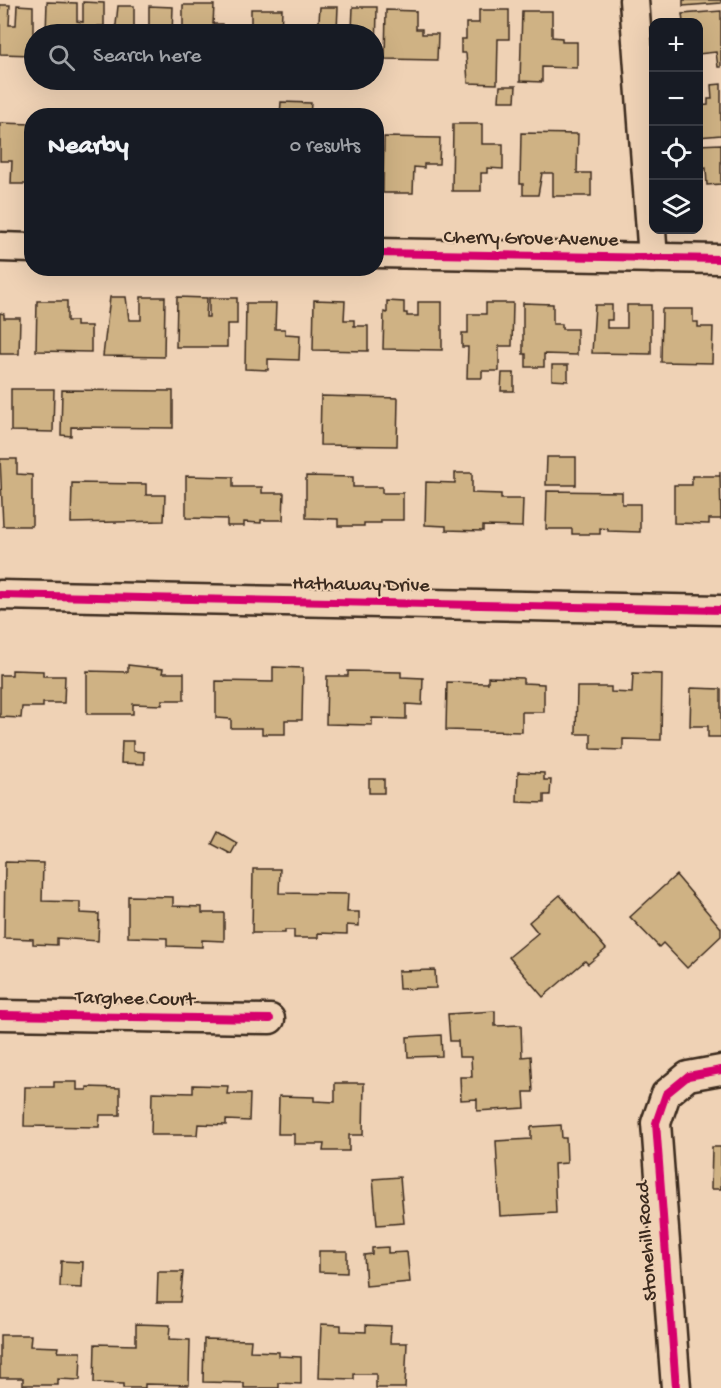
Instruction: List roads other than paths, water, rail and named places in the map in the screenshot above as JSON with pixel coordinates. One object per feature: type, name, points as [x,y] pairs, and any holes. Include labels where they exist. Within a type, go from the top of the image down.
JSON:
[{"type":"street","points":[[634,0],[653,258]]},
{"type":"street","points":[[0,247],[24,248]]},
{"type":"street","name":"Cherry Grove Avenue","points":[[384,253],[721,259]]},
{"type":"street","name":"Hathaway Drive","points":[[0,595],[721,610]]},
{"type":"street","name":"Targhee Court","points":[[0,1014],[270,1018]]},
{"type":"street","name":"Stonehill Road","points":[[676,1388],[656,1123],[666,1094],[688,1076],[721,1070]]}]
